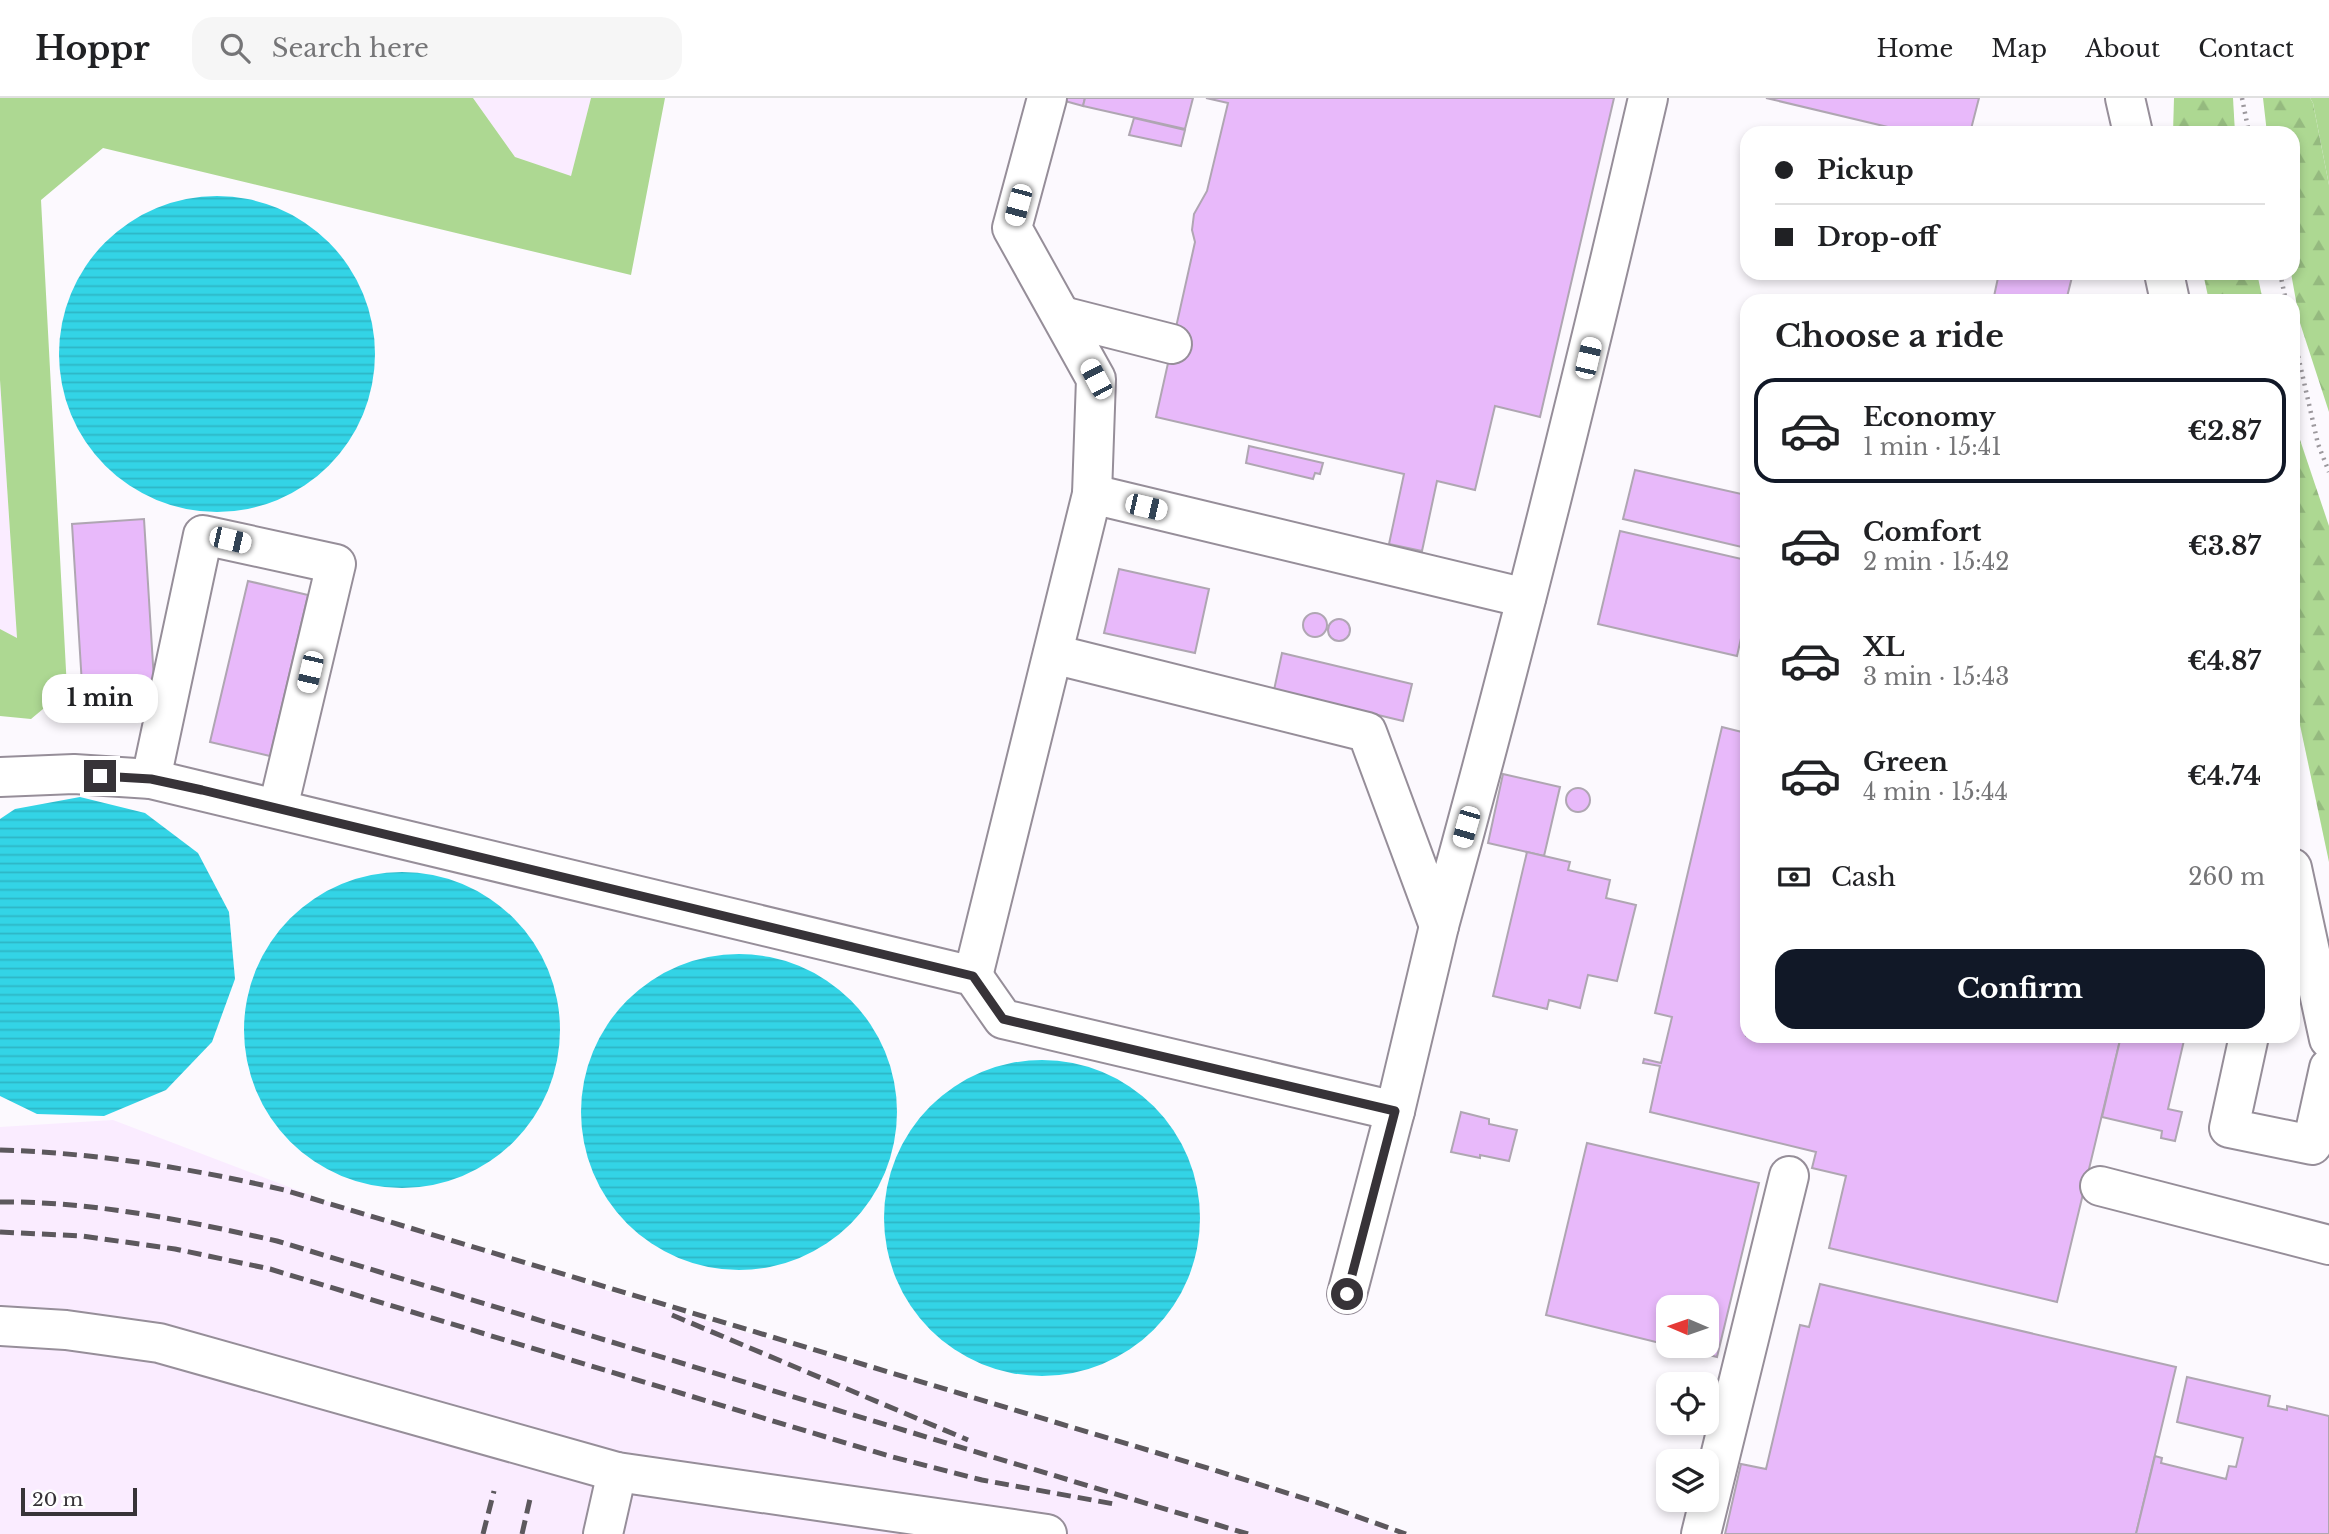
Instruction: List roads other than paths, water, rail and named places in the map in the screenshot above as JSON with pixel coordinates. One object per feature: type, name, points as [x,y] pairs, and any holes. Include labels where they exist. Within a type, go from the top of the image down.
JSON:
[{"type":"lane","points":[[973,976],[1092,494],[1096,379],[1012,228],[1047,98]]},
{"type":"lane","points":[[1347,1294],[1395,1111],[1439,926],[1487,754],[1588,358],[1648,98]]},
{"type":"lane","points":[[2125,98],[2131,126]]},
{"type":"lane","points":[[1062,316],[1172,344]]},
{"type":"lane","points":[[1092,494],[1526,598]]},
{"type":"lane","points":[[151,779],[203,535],[336,564],[278,808]]},
{"type":"lane","points":[[1053,654],[1367,732],[1439,926]]},
{"type":"lane","points":[[0,777],[74,774],[151,779],[278,808],[973,976],[1003,1019],[1395,1111]]},
{"type":"lane","points":[[2300,905],[2329,1039]]},
{"type":"lane","points":[[2248,1043],[2230,1128],[2312,1145],[2329,1068]]},
{"type":"lane","points":[[1701,1534],[1789,1176]]},
{"type":"lane","points":[[2100,1186],[2329,1245]]},
{"type":"lane","points":[[0,1326],[159,1343],[617,1472],[1047,1534]]},
{"type":"lane","points":[[603,1534],[617,1472]]},
{"type":"water","points":[[201,196],[233,196],[263,202],[292,214],[329,242],[349,266],[363,293],[375,338],[375,370],[363,415],[349,442],[329,466],[292,494],[263,506],[233,512],[201,512],[171,506],[142,494],[105,466],[85,442],[65,400],[59,370],[59,338],[65,308],[77,279],[105,242],[129,222],[171,202]]},
{"type":"water","points":[[80,797],[145,813],[198,853],[229,912],[235,979],[212,1042],[166,1090],[104,1116],[37,1114],[0,1096],[0,819],[15,809]]},
{"type":"water","points":[[386,872],[418,872],[448,878],[477,890],[503,908],[524,929],[542,955],[554,984],[560,1030],[554,1076],[542,1105],[524,1131],[503,1152],[477,1170],[448,1182],[418,1188],[386,1188],[356,1182],[327,1170],[301,1152],[280,1131],[262,1105],[250,1076],[244,1046],[244,1014],[250,984],[262,955],[280,929],[301,908],[327,890],[356,878]]},
{"type":"water","points":[[723,954],[755,954],[785,960],[814,972],[851,1000],[871,1024],[885,1051],[897,1096],[897,1128],[885,1173],[871,1200],[851,1224],[814,1252],[785,1264],[755,1270],[723,1270],[693,1264],[664,1252],[627,1224],[607,1200],[587,1158],[581,1128],[581,1096],[587,1066],[599,1037],[627,1000],[651,980],[693,960]]},
{"type":"water","points":[[1026,1060],[1058,1060],[1088,1066],[1117,1078],[1154,1106],[1174,1130],[1188,1157],[1200,1202],[1200,1234],[1188,1279],[1174,1306],[1154,1330],[1117,1358],[1088,1370],[1058,1376],[1026,1376],[996,1370],[967,1358],[930,1330],[910,1306],[890,1264],[884,1234],[884,1202],[890,1172],[902,1143],[930,1106],[954,1086],[996,1066]]},
{"type":"railway","points":[[0,1150],[72,1154],[143,1163],[284,1190],[1214,1470],[1406,1534]]},
{"type":"railway","points":[[0,1202],[105,1209],[277,1241],[1248,1534]]},
{"type":"railway","points":[[0,1232],[82,1236],[175,1249],[270,1269],[889,1456],[982,1480],[1114,1504]]},
{"type":"railway","points":[[672,1315],[968,1440]]},
{"type":"railway","points":[[483,1534],[494,1491]]},
{"type":"railway","points":[[522,1534],[530,1499]]}]
